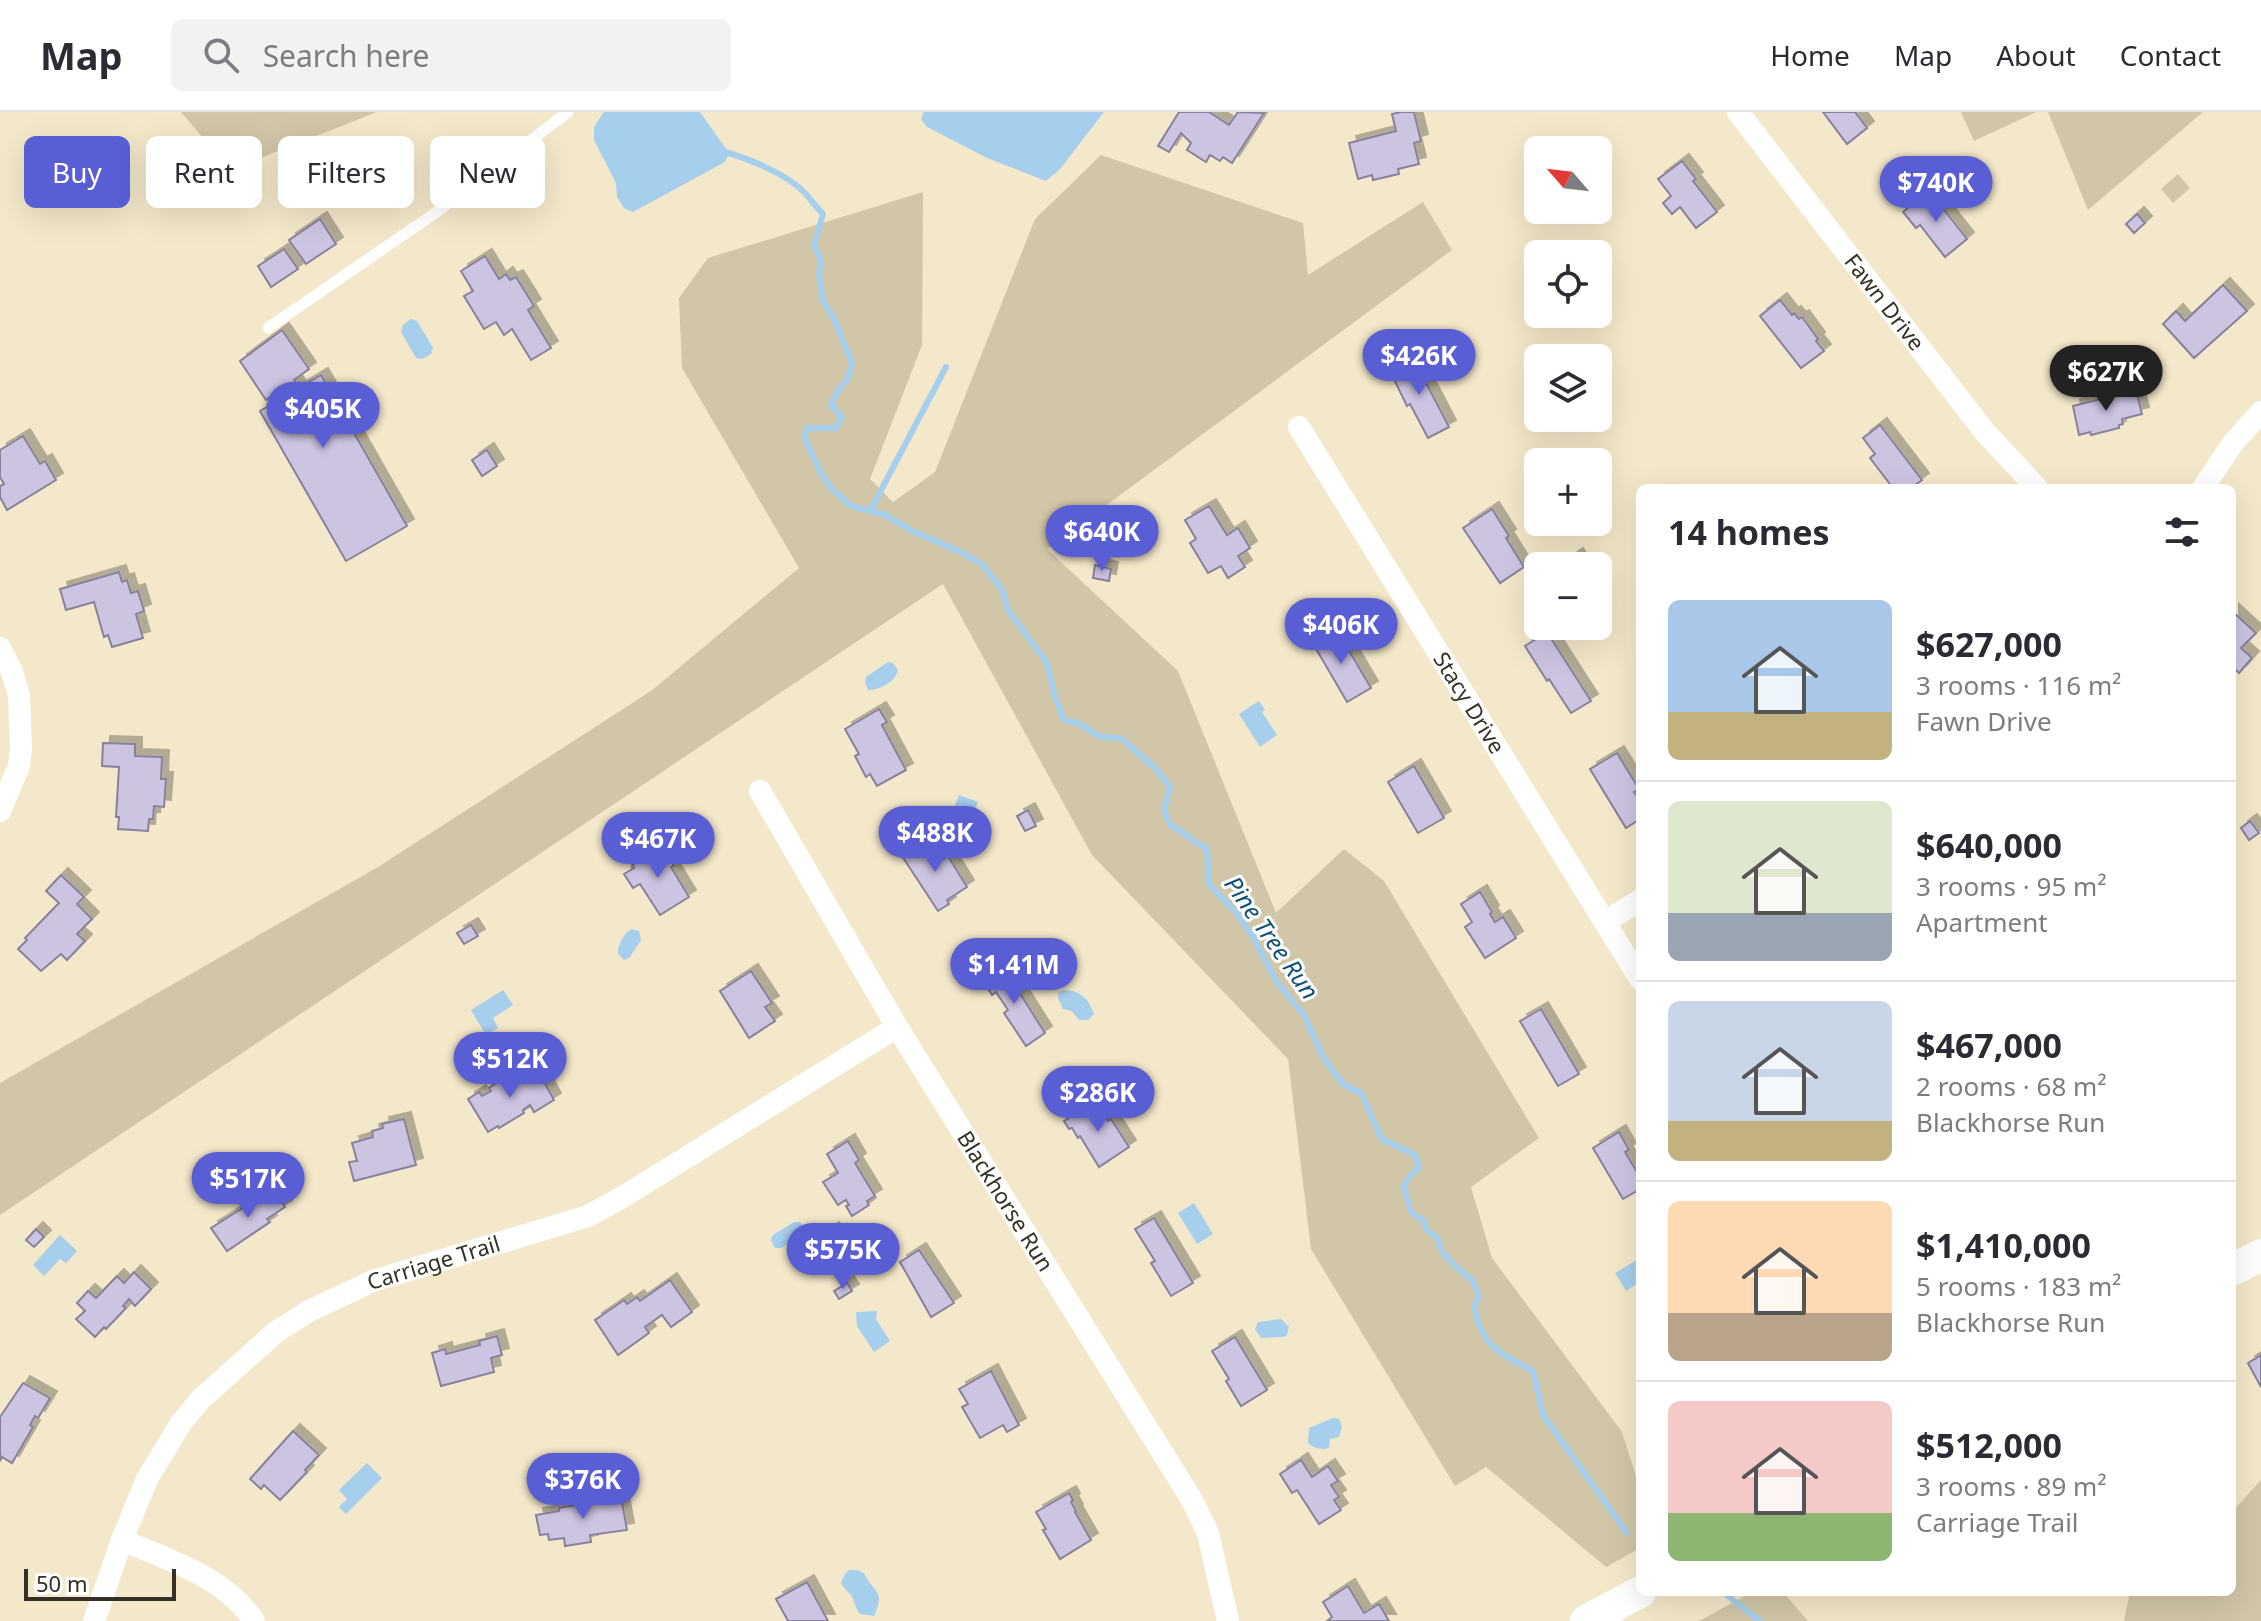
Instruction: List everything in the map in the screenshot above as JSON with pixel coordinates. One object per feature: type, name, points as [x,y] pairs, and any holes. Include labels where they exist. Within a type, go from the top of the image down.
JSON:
[{"type":"street","name":"Fawn Drive","points":[[1738,112],[1984,431],[2033,484]]},
{"type":"street","points":[[2206,484],[2233,443],[2261,412]]},
{"type":"street","name":"Stacy Drive","points":[[1299,427],[1636,972]]},
{"type":"street","points":[[0,648],[19,695],[21,749],[19,766],[0,811]]},
{"type":"street","name":"Blackhorse Run","points":[[760,791],[897,1027],[1192,1500],[1208,1533],[1228,1621]]},
{"type":"street","points":[[1605,922],[1636,903]]},
{"type":"street","name":"Carriage Trail","points":[[94,1621],[147,1479],[181,1423],[201,1399],[276,1332],[309,1311],[373,1281],[588,1216],[897,1027]]},
{"type":"street","points":[[2236,1268],[2261,1255]]},
{"type":"street","points":[[122,1540],[196,1572],[224,1588],[254,1621]]},
{"type":"street","points":[[1586,1621],[1636,1594]]},
{"type":"lane","points":[[268,328],[438,211],[568,112]]},
{"type":"shaded area","points":[[181,112],[377,112],[316,136],[278,136],[278,151],[262,157],[262,136],[201,136]]},
{"type":"shaded area","points":[[1961,112],[2036,112],[1974,141]]},
{"type":"shaded area","points":[[2048,112],[2203,112],[2088,210]]},
{"type":"shaded area","points":[[1101,155],[1303,223],[1308,275],[1423,202],[1452,250],[1047,549],[1178,671],[1276,913],[1344,849],[1384,881],[1539,1138],[1471,1187],[1492,1258],[1622,1432],[1636,1476],[1636,1550],[1606,1567],[1486,1467],[1455,1486],[1311,1249],[1288,1059],[1092,855],[943,584],[0,1215],[0,1083],[378,867],[651,691],[799,568],[682,368],[679,298],[708,258],[923,192],[922,345],[870,479],[893,502],[935,472],[1035,219]]},
{"type":"shaded area","points":[[2178,174],[2190,188],[2173,203],[2161,189]]},
{"type":"shaded area","points":[[2261,1480],[2261,1621],[2124,1621],[2129,1596],[2236,1596],[2236,1508]]},
{"type":"shaded area","points":[[1745,1596],[1786,1596],[1808,1621],[1699,1621]]},
{"type":"water","points":[[604,112],[700,112],[729,153],[725,162],[633,212],[624,208],[617,197],[616,183],[594,140],[594,127]]},
{"type":"water","points":[[924,112],[1104,112],[1060,169],[1046,181],[987,158],[927,127],[921,119]]},
{"type":"water","points":[[411,319],[417,321],[433,348],[431,354],[422,359],[416,358],[401,332],[403,325]]},
{"type":"water","points":[[1093,533],[1118,539],[1127,536],[1131,555],[1119,558],[1090,552]]},
{"type":"water","points":[[888,662],[898,670],[894,678],[882,687],[868,690],[866,677]]},
{"type":"water","points":[[1259,701],[1265,710],[1262,712],[1277,735],[1260,747],[1239,714]]},
{"type":"water","points":[[959,795],[978,802],[964,838],[945,831]]},
{"type":"water","points":[[631,929],[639,931],[641,940],[629,958],[624,960],[618,954],[619,947]]},
{"type":"water","points":[[503,990],[513,1005],[493,1018],[498,1028],[486,1035],[471,1010]]},
{"type":"water","points":[[1059,992],[1075,992],[1087,1000],[1094,1014],[1088,1020],[1079,1020],[1072,1011],[1063,1009],[1058,998]]},
{"type":"water","points":[[1194,1203],[1213,1234],[1197,1244],[1178,1213]]},
{"type":"water","points":[[794,1222],[800,1222],[804,1228],[802,1235],[781,1248],[775,1248],[771,1240],[773,1235]]},
{"type":"water","points":[[60,1235],[77,1251],[66,1263],[60,1259],[44,1276],[33,1265]]},
{"type":"water","points":[[1636,1260],[1636,1285],[1626,1291],[1615,1273]]},
{"type":"water","points":[[877,1311],[876,1319],[890,1341],[874,1352],[857,1326],[856,1312]]},
{"type":"water","points":[[1281,1319],[1289,1327],[1287,1335],[1283,1337],[1261,1338],[1255,1329],[1258,1322]]},
{"type":"water","points":[[1333,1418],[1339,1419],[1342,1426],[1339,1437],[1330,1439],[1329,1448],[1313,1447],[1308,1443],[1309,1428]]},
{"type":"water","points":[[367,1463],[382,1478],[346,1514],[339,1507],[347,1499],[339,1490]]},
{"type":"water","points":[[849,1570],[864,1573],[877,1593],[879,1601],[874,1616],[860,1614],[841,1583]]},
{"type":"building","points":[[1179,112],[1209,112],[1229,125],[1238,112],[1264,113],[1232,163],[1223,157],[1220,161],[1210,155],[1206,162],[1187,150],[1191,143],[1181,133],[1169,152],[1158,146]]},
{"type":"building","points":[[1414,112],[1421,141],[1414,143],[1419,164],[1398,169],[1399,174],[1373,180],[1372,175],[1358,179],[1349,143],[1396,131],[1392,114]]},
{"type":"building","points":[[1823,112],[1855,112],[1867,128],[1847,144]]},
{"type":"building","points":[[1682,161],[1717,212],[1696,228],[1680,207],[1672,214],[1663,203],[1671,196],[1658,179]]},
{"type":"building","points":[[1929,191],[1967,239],[1945,257],[1920,225],[1916,228],[1903,212]]},
{"type":"building","points":[[2137,214],[2145,223],[2134,233],[2126,224]]},
{"type":"building","points":[[320,219],[336,244],[306,264],[289,240]]},
{"type":"building","points":[[284,249],[298,269],[271,287],[258,266]]},
{"type":"building","points":[[485,256],[499,279],[506,274],[510,280],[516,277],[534,306],[528,310],[551,348],[531,360],[512,329],[504,335],[496,322],[484,329],[464,296],[473,291],[461,271]]},
{"type":"building","points":[[2223,285],[2247,311],[2194,358],[2163,324],[2176,311],[2185,321]]},
{"type":"building","points":[[1780,300],[1792,315],[1794,313],[1799,319],[1802,317],[1824,351],[1801,368],[1760,316]]},
{"type":"building","points":[[282,330],[309,369],[294,380],[299,388],[321,375],[407,526],[346,561],[260,411],[287,395],[283,387],[266,400],[240,361]]},
{"type":"building","points":[[1412,356],[1449,427],[1428,438],[1410,404],[1407,406],[1389,369]]},
{"type":"building","points":[[2136,390],[2142,414],[2122,419],[2123,424],[2119,428],[2079,435],[2073,406]]},
{"type":"building","points":[[1880,425],[1922,480],[1916,484],[1890,484],[1870,458],[1875,454],[1863,438]]},
{"type":"building","points":[[23,436],[40,464],[45,461],[56,480],[7,510],[0,497],[0,486],[4,484],[0,477],[0,450]]},
{"type":"building","points":[[487,450],[497,466],[482,476],[472,460]]},
{"type":"building","points":[[1209,506],[1227,535],[1238,528],[1250,548],[1238,556],[1245,567],[1228,578],[1221,566],[1208,573],[1190,543],[1196,539],[1185,520]]},
{"type":"building","points":[[1492,509],[1524,567],[1500,583],[1463,528]]},
{"type":"building","points":[[1095,565],[1111,569],[1109,581],[1093,578]]},
{"type":"building","points":[[119,572],[122,582],[127,580],[131,593],[138,591],[144,611],[136,614],[143,638],[112,647],[108,635],[104,637],[94,602],[66,610],[60,589]]},
{"type":"building","points":[[2236,615],[2256,633],[2241,648],[2252,658],[2239,673],[2236,670]]},
{"type":"building","points":[[1330,628],[1344,652],[1348,649],[1371,688],[1347,702],[1311,640]]},
{"type":"building","points":[[1534,640],[1552,640],[1591,701],[1571,713],[1525,646]]},
{"type":"building","points":[[879,709],[887,722],[882,725],[906,770],[877,786],[870,774],[866,777],[855,756],[859,754],[845,729]]},
{"type":"building","points":[[103,743],[135,744],[135,756],[162,757],[161,779],[166,779],[164,807],[154,806],[148,831],[118,829],[119,767],[102,766]]},
{"type":"building","points":[[1617,753],[1636,784],[1636,822],[1626,828],[1590,769]]},
{"type":"building","points":[[1414,766],[1444,818],[1418,833],[1388,782]]},
{"type":"building","points":[[1028,810],[1036,826],[1025,831],[1017,816]]},
{"type":"building","points":[[2250,821],[2259,833],[2249,840],[2241,828]]},
{"type":"building","points":[[930,838],[943,859],[948,856],[967,887],[947,900],[949,904],[938,911],[902,856]]},
{"type":"building","points":[[665,845],[671,853],[668,855],[674,866],[671,867],[689,897],[660,915],[640,884],[633,888],[624,874],[634,868],[632,865]]},
{"type":"building","points":[[61,875],[84,897],[77,904],[92,919],[77,934],[85,941],[67,960],[61,954],[41,971],[18,949],[59,903],[46,891]]},
{"type":"building","points":[[1480,892],[1495,922],[1503,917],[1516,938],[1485,958],[1465,927],[1472,922],[1461,904]]},
{"type":"building","points":[[471,925],[478,936],[464,944],[457,933]]},
{"type":"building","points":[[1002,965],[1045,1033],[1026,1046],[1004,1013],[1008,1010],[996,992],[992,995],[982,979]]},
{"type":"building","points":[[751,971],[772,1003],[765,1007],[775,1021],[749,1038],[720,991]]},
{"type":"building","points":[[1541,1009],[1579,1074],[1558,1086],[1520,1021]]},
{"type":"building","points":[[533,1069],[554,1100],[534,1112],[530,1105],[523,1110],[524,1113],[488,1132],[468,1099],[479,1092],[482,1096],[491,1091],[489,1088],[508,1074],[515,1084]]},
{"type":"building","points":[[1096,1101],[1129,1147],[1099,1167],[1080,1136],[1078,1138],[1064,1121]]},
{"type":"building","points":[[404,1119],[416,1165],[354,1181],[349,1162],[357,1161],[352,1143],[373,1137],[372,1131],[383,1128],[382,1124]]},
{"type":"building","points":[[1619,1132],[1629,1150],[1625,1152],[1636,1170],[1636,1191],[1623,1199],[1593,1148]]},
{"type":"building","points":[[848,1141],[859,1160],[855,1163],[875,1196],[867,1201],[869,1205],[852,1216],[846,1200],[838,1205],[823,1182],[838,1173],[827,1154]]},
{"type":"building","points":[[273,1189],[285,1207],[267,1219],[270,1222],[227,1251],[211,1228]]},
{"type":"building","points":[[1154,1218],[1193,1283],[1171,1296],[1151,1263],[1155,1261],[1135,1229]]},
{"type":"building","points":[[36,1229],[44,1237],[34,1247],[26,1240]]},
{"type":"building","points":[[832,1229],[839,1240],[825,1248],[819,1237]]},
{"type":"building","points":[[919,1250],[954,1303],[931,1317],[900,1262]]},
{"type":"building","points":[[134,1272],[151,1289],[135,1306],[129,1299],[123,1306],[126,1308],[95,1337],[76,1319],[85,1311],[77,1303],[88,1291],[96,1298],[117,1276],[124,1283]]},
{"type":"building","points":[[670,1280],[692,1312],[671,1327],[662,1315],[645,1327],[649,1333],[618,1355],[595,1320],[624,1300],[627,1304],[637,1297],[640,1301]]},
{"type":"building","points":[[847,1283],[852,1291],[839,1299],[834,1291]]},
{"type":"building","points":[[497,1336],[502,1355],[491,1358],[494,1372],[441,1386],[432,1353],[445,1349],[446,1354],[480,1345],[479,1341]]},
{"type":"building","points":[[1235,1337],[1267,1390],[1241,1406],[1212,1351]]},
{"type":"building","points":[[2261,1355],[2261,1387],[2248,1363]]},
{"type":"building","points":[[991,1371],[1019,1425],[1007,1432],[1003,1425],[980,1438],[962,1407],[968,1404],[959,1389]]},
{"type":"building","points":[[23,1383],[50,1398],[38,1418],[35,1416],[30,1425],[33,1427],[12,1463],[2,1457],[0,1461],[0,1417]]},
{"type":"building","points":[[293,1431],[319,1455],[280,1500],[264,1485],[261,1489],[250,1479]]},
{"type":"building","points":[[1301,1460],[1312,1477],[1328,1466],[1338,1481],[1331,1485],[1339,1497],[1334,1500],[1341,1510],[1319,1524],[1297,1490],[1292,1493],[1280,1474]]},
{"type":"building","points":[[1069,1493],[1075,1512],[1091,1540],[1060,1559],[1036,1512]]},
{"type":"building","points":[[621,1497],[627,1530],[590,1535],[591,1542],[565,1546],[564,1538],[549,1540],[548,1534],[540,1535],[536,1515]]},
{"type":"building","points":[[807,1582],[828,1621],[788,1621],[776,1599]]},
{"type":"building","points":[[1348,1586],[1364,1613],[1379,1604],[1389,1621],[1327,1621],[1332,1617],[1323,1602]]},
{"type":"waterway","name":"Pine Tree Run","points":[[722,151],[775,171],[802,190],[823,214],[814,244],[821,261],[819,273],[823,301],[852,363],[847,380],[831,405],[842,417],[836,428],[806,428],[805,439],[822,475],[851,506],[883,514],[982,564],[1003,591],[1008,610],[1047,663],[1064,720],[1078,723],[1100,737],[1121,738],[1157,770],[1170,787],[1164,810],[1170,825],[1207,849],[1209,884],[1253,937],[1276,981],[1304,1015],[1323,1057],[1343,1084],[1361,1093],[1382,1139],[1415,1155],[1419,1167],[1404,1187],[1411,1212],[1424,1221],[1426,1229],[1437,1238],[1442,1252],[1473,1281],[1479,1297],[1474,1306],[1477,1320],[1487,1340],[1501,1353],[1533,1371],[1543,1415],[1627,1533]]},
{"type":"waterway","points":[[870,511],[946,367]]},
{"type":"waterway","name":"Pine Tree Run","points":[[1728,1596],[1760,1621]]}]
